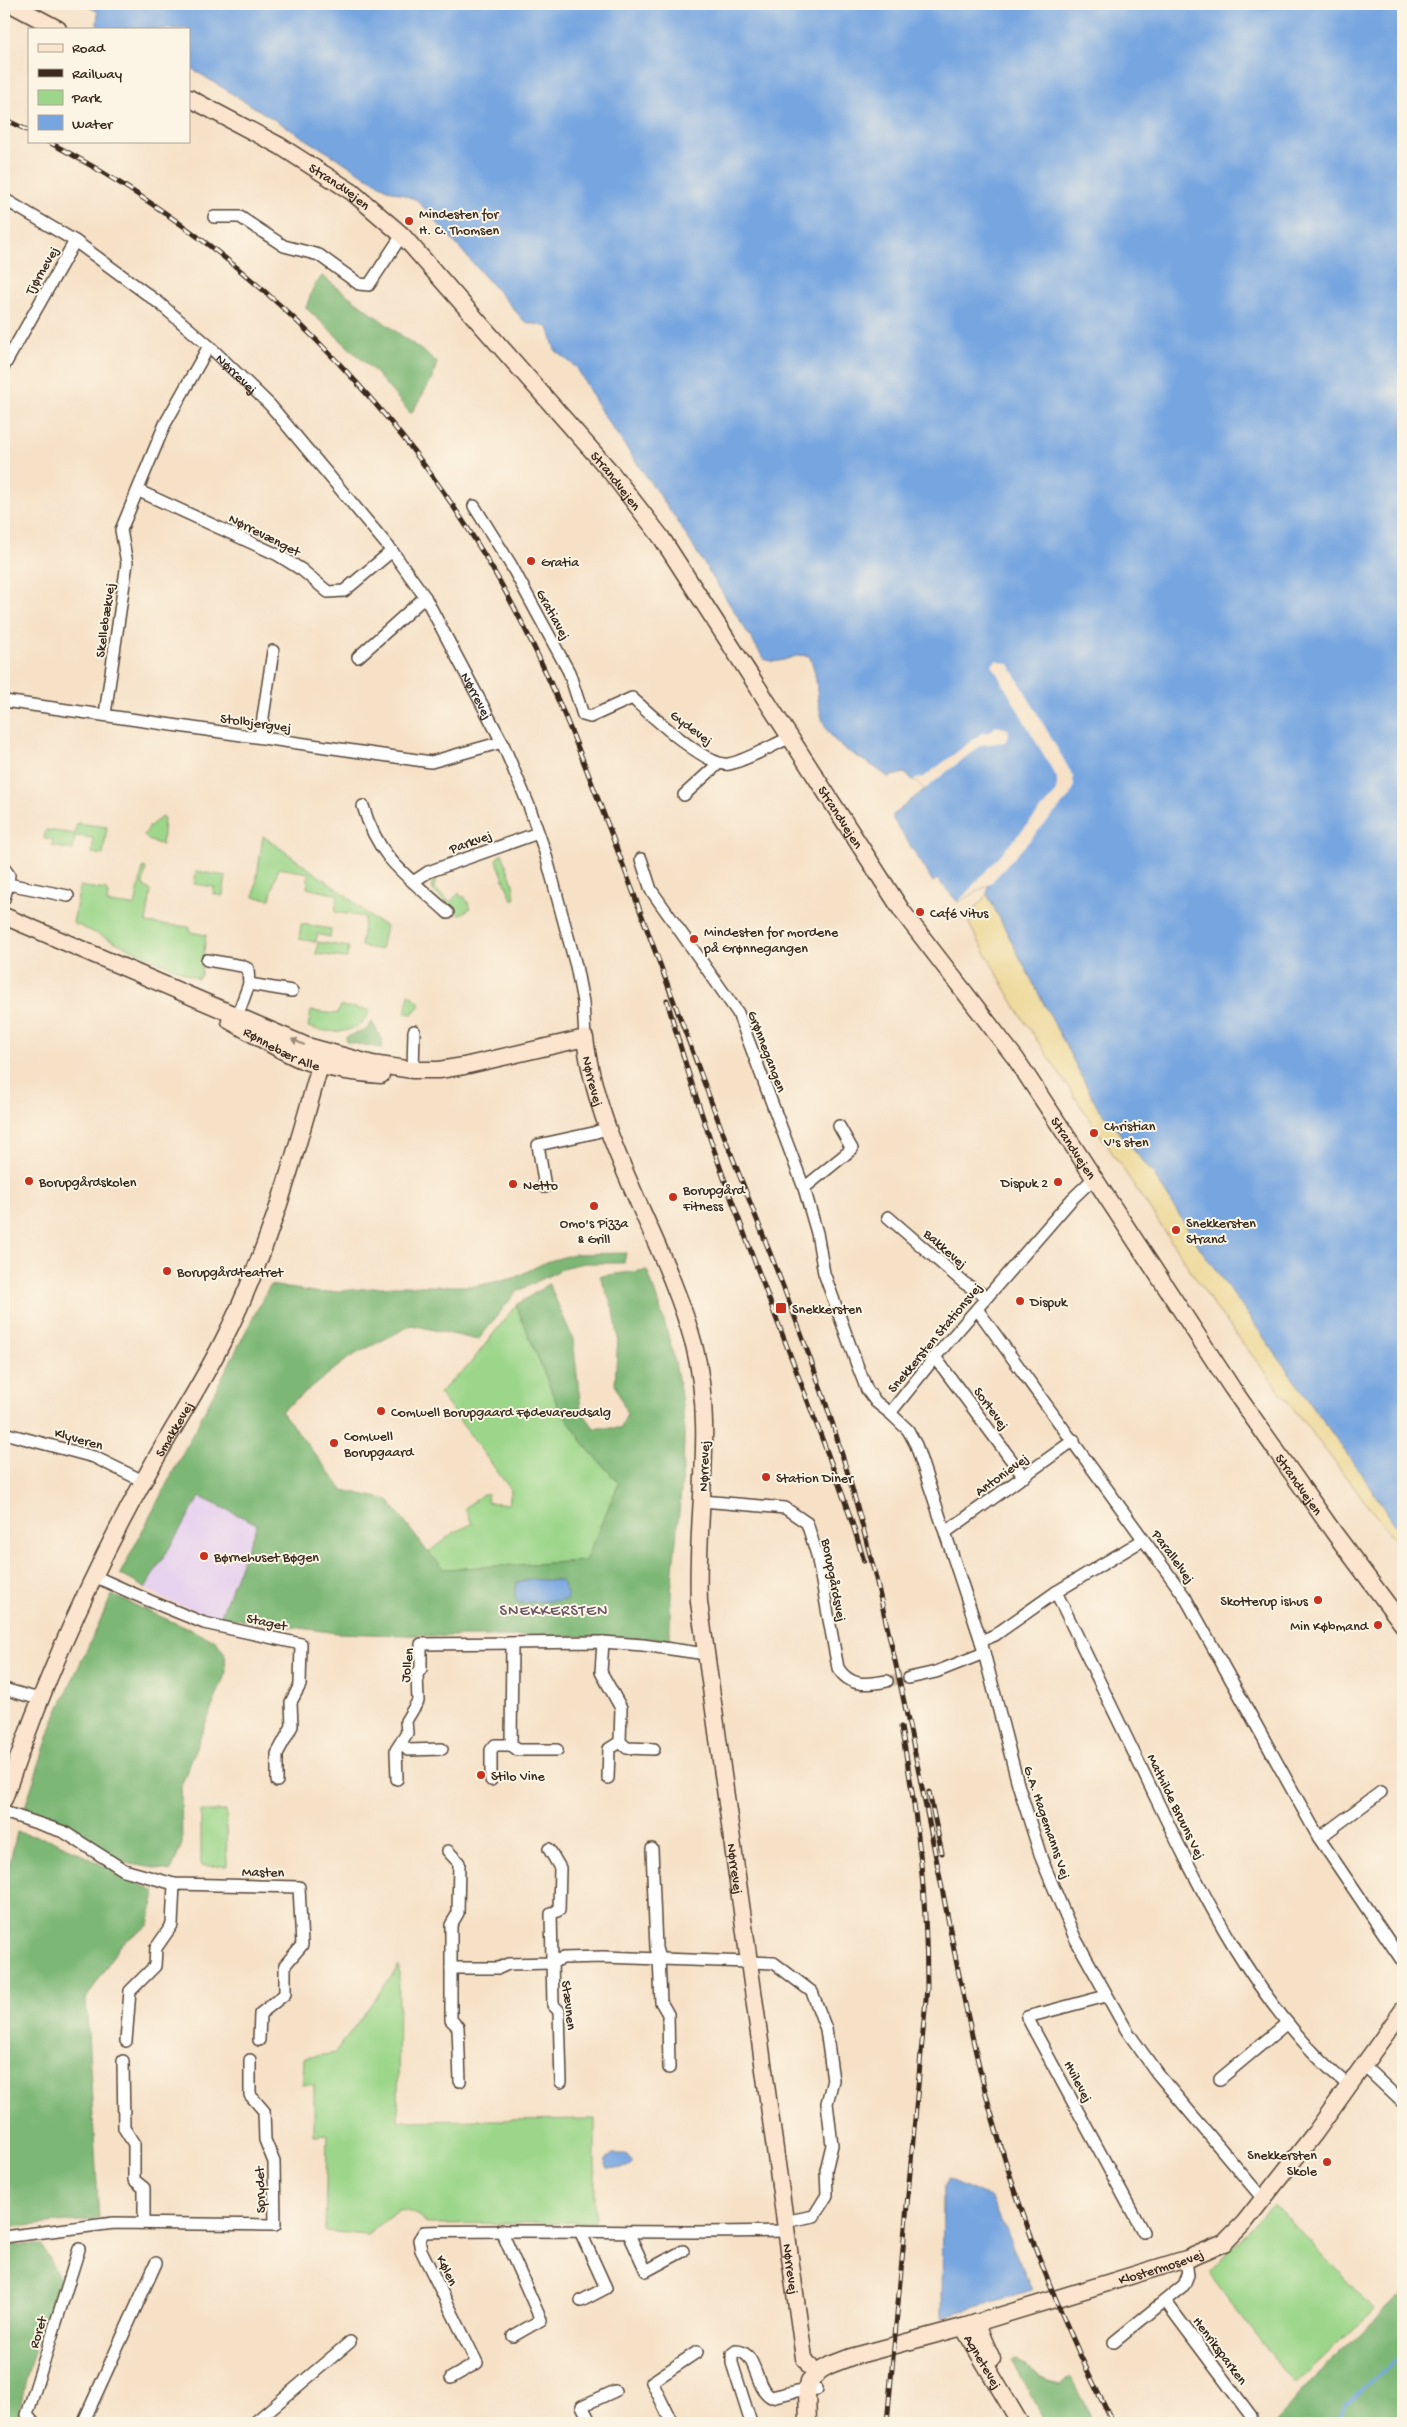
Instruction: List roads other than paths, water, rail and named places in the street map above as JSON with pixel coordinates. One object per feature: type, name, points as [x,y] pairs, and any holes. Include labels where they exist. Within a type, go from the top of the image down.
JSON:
[{"type":"main road","points":[[11,4],[56,28]]},
{"type":"main road","name":"Strandvejen","points":[[190,99],[280,146],[352,192],[402,235],[610,470],[661,537],[902,911],[1016,1059],[1232,1388],[1335,1534],[1403,1624]]},
{"type":"main road","name":"Rønnebær Alle","points":[[4,916],[236,1019],[279,1049],[303,1060],[322,1058],[380,1075],[398,1076],[414,1070],[464,1066],[585,1038]]},
{"type":"main road","name":"Nørrevej","points":[[585,1038],[598,1098],[608,1128],[686,1318],[702,1384],[705,1459],[697,1565],[699,1602],[784,2226],[804,2358],[813,2385]]},
{"type":"main road","name":"Smakkevej","points":[[4,1799],[39,1699],[94,1576],[143,1481],[224,1340],[271,1224],[322,1058]]},
{"type":"main road","name":"Klostermosevej","points":[[813,2385],[826,2368],[851,2357],[970,2325],[1186,2259],[1224,2243],[1263,2199],[1315,2133],[1403,2010]]},
{"type":"main road","name":"Agnetevej","points":[[970,2325],[983,2362],[1006,2396],[1020,2423]]},
{"type":"main road","points":[[808,2423],[813,2385]]},
{"type":"main road","points":[[813,2385],[817,2423]]},
{"type":"street","name":"Nørrevej","points":[[4,198],[75,241],[158,303],[209,346],[270,405],[392,551],[425,597],[502,742],[538,833],[576,966],[583,1002],[585,1038]]},
{"type":"street","points":[[214,217],[240,217],[284,246],[319,255],[358,284],[369,285],[402,235]]},
{"type":"street","name":"Tjørnevej","points":[[4,366],[75,241]]},
{"type":"street","points":[[139,491],[165,424],[209,346]]},
{"type":"street","name":"Skellebækvej","points":[[105,714],[127,563],[122,530],[139,491]]},
{"type":"street","name":"Nørrevænget","points":[[139,491],[278,555],[302,570],[328,592],[344,591],[392,551]]},
{"type":"street","name":"Gratiavej","points":[[474,506],[511,566],[569,672],[583,715]]},
{"type":"street","points":[[358,657],[425,597]]},
{"type":"street","points":[[260,737],[273,651]]},
{"type":"street","name":"Gydevej","points":[[583,715],[590,717],[632,698],[671,732],[718,764],[729,764],[789,738]]},
{"type":"street","name":"Stolbjergvej","points":[[4,701],[431,762],[502,742]]},
{"type":"street","points":[[684,796],[718,764]]},
{"type":"street","points":[[363,806],[369,827],[379,846],[392,863],[448,913]]},
{"type":"street","name":"Parkvej","points":[[414,882],[428,872],[538,833]]},
{"type":"street","name":"Grønnegangen","points":[[641,859],[651,890],[738,1013],[804,1188],[817,1233]]},
{"type":"street","points":[[4,868],[9,875],[4,899]]},
{"type":"street","points":[[8,884],[68,896]]},
{"type":"street","points":[[206,960],[242,966],[248,969],[249,984],[236,1019]]},
{"type":"street","points":[[249,984],[292,991]]},
{"type":"street","points":[[414,1031],[414,1070]]},
{"type":"street","points":[[804,1188],[852,1149],[839,1126]]},
{"type":"street","points":[[545,1186],[538,1145],[608,1128]]},
{"type":"street","name":"Snekkersten Stationsvej","points":[[817,1233],[818,1252],[824,1273],[867,1390],[876,1402],[890,1413],[935,1357],[1072,1198],[1094,1178]]},
{"type":"street","name":"Bakkevej","points":[[888,1217],[964,1283],[987,1297]]},
{"type":"street","name":"Parallelvej","points":[[977,1309],[1074,1440],[1185,1597],[1319,1838],[1403,1962]]},
{"type":"street","name":"Sortevej","points":[[935,1357],[1024,1476]]},
{"type":"street","name":"G.A. Hagemanns Vej","points":[[890,1413],[908,1430],[916,1446],[981,1641],[1018,1784],[1042,1860],[1076,1938],[1106,1996],[1156,2073],[1263,2199]]},
{"type":"street","name":"Klyveren","points":[[4,1433],[94,1457],[143,1481]]},
{"type":"street","name":"Antonievej","points":[[946,1532],[1074,1440]]},
{"type":"street","name":"Borupgårdsvej","points":[[702,1501],[785,1508],[807,1523],[817,1555],[838,1668],[854,1683],[869,1684],[887,1681]]},
{"type":"street","points":[[981,1641],[995,1635],[1056,1592],[1144,1540]]},
{"type":"street","name":"Staget","points":[[94,1576],[150,1602],[204,1623],[301,1644],[300,1685],[291,1702],[292,1726],[276,1754],[276,1781]]},
{"type":"street","name":"Mathilde Bruuns Vej","points":[[1056,1592],[1189,1866],[1254,1977],[1287,2023],[1349,2086]]},
{"type":"street","points":[[603,1642],[601,1672],[620,1708],[620,1742]]},
{"type":"street","name":"Jollen","points":[[397,1779],[396,1750],[402,1744],[407,1733],[406,1721],[418,1701],[417,1674],[421,1669],[422,1644],[603,1642],[644,1645],[706,1654]]},
{"type":"street","points":[[511,1745],[512,1644]]},
{"type":"street","points":[[909,1678],[936,1672],[984,1653]]},
{"type":"street","points":[[4,1689],[39,1699]]},
{"type":"street","points":[[620,1742],[628,1748],[654,1749]]},
{"type":"street","points":[[608,1778],[608,1749],[620,1742]]},
{"type":"street","points":[[402,1744],[408,1750],[442,1749]]},
{"type":"street","points":[[491,1780],[491,1750],[495,1745],[511,1745],[518,1750],[556,1750]]},
{"type":"street","points":[[1319,1838],[1381,1792]]},
{"type":"street","name":"Masten","points":[[4,1812],[64,1832],[124,1870],[174,1884],[299,1887],[302,1945],[285,1965],[285,1994],[260,2014],[259,2040]]},
{"type":"street","name":"Stævnen","points":[[549,1848],[560,1868],[559,1910],[550,1914],[553,2005],[559,2011],[560,2082]]},
{"type":"street","points":[[652,1849],[656,1948],[659,1958],[661,2002],[668,2014],[670,2068]]},
{"type":"street","points":[[448,1851],[459,1863],[458,1913],[451,1925],[451,2020],[458,2027],[460,2081]]},
{"type":"street","points":[[126,2041],[130,1991],[155,1966],[156,1948],[172,1925],[174,1884]]},
{"type":"street","name":"Stævnen","points":[[451,1968],[499,1968],[508,1964],[551,1963],[563,1958],[659,1958],[774,1962],[812,1992],[826,2029],[833,2080],[827,2103],[832,2145],[826,2170],[827,2195],[814,2216],[784,2226]]},
{"type":"street","name":"Hvilevej","points":[[1106,1996],[1027,2017],[1143,2232]]},
{"type":"street","points":[[1220,2079],[1287,2023]]},
{"type":"street","name":"Sprydet","points":[[4,2237],[71,2227],[144,2222],[275,2225],[274,2162],[265,2140],[264,2111],[250,2095],[250,2060]]},
{"type":"street","points":[[122,2061],[124,2128],[134,2144],[134,2180],[144,2188],[144,2222]]},
{"type":"street","points":[[1364,2066],[1403,2103]]},
{"type":"street","name":"Kølen","points":[[451,2378],[477,2363],[421,2250],[419,2240],[424,2232],[501,2230],[710,2234],[784,2226]]},
{"type":"street","points":[[501,2230],[541,2320],[513,2336]]},
{"type":"street","points":[[580,2231],[606,2288],[581,2302]]},
{"type":"street","points":[[628,2232],[646,2271],[683,2251]]},
{"type":"street","name":"Roret","points":[[34,2423],[28,2415],[78,2248]]},
{"type":"street","points":[[1114,2342],[1166,2302],[1184,2285],[1188,2275],[1186,2259]]},
{"type":"street","points":[[83,2423],[156,2263]]},
{"type":"street","name":"Henriksparken","points":[[1166,2302],[1251,2416]]},
{"type":"street","points":[[254,2423],[350,2342]]},
{"type":"street","points":[[751,2423],[732,2363],[732,2354],[736,2351],[742,2351],[748,2355],[766,2394],[771,2397],[813,2385]]},
{"type":"street","points":[[672,2423],[652,2382],[697,2352]]},
{"type":"street","points":[[591,2423],[582,2406],[615,2392]]},
{"type":"water","points":[[85,4],[1403,4],[1403,1534],[1389,1517],[1372,1489],[1198,1245],[1153,1173],[1097,1106],[987,894],[989,885],[958,902],[937,879],[933,882],[893,819],[893,815],[925,789],[904,773],[888,777],[836,741],[823,720],[815,674],[809,656],[803,655],[781,661],[764,659],[676,519],[602,413],[577,368],[555,350],[548,327],[525,322],[417,200],[387,189],[190,68],[190,28],[102,28],[97,25],[98,12]]},
{"type":"water","points":[[531,1579],[561,1581],[568,1595],[567,1600],[519,1603],[515,1596],[517,1582]]},
{"type":"water","points":[[613,2154],[626,2154],[633,2162],[625,2168],[607,2168],[605,2164],[606,2159]]},
{"type":"water","points":[[948,2179],[991,2198],[1032,2290],[942,2317],[943,2187]]},
{"type":"waterway","points":[[1338,2423],[1346,2404],[1403,2356]]},
{"type":"tunnel","points":[[887,1681],[909,1678]]},
{"type":"railway","points":[[4,119],[28,131]]},
{"type":"railway","points":[[49,142],[121,184],[190,231],[256,284],[318,342],[375,404],[428,470],[475,540],[517,613],[534,647],[592,784],[804,1342],[833,1425],[862,1525],[895,1662],[962,1990],[990,2109],[1015,2190],[1044,2269],[1076,2347],[1113,2423]]},
{"type":"railway","points":[[667,1000],[713,1147],[835,1473],[864,1561]]},
{"type":"railway","points":[[887,2423],[927,1988],[925,1921],[917,1825],[901,1727]]},
{"type":"railway","points":[[929,1792],[942,1853]]},
{"type":"place","name":"Mindesten for H. C. Thomsen","points":[[409,221]]},
{"type":"place","name":"Gratia","points":[[531,561]]},
{"type":"place","name":"Café Vitus","points":[[920,912]]},
{"type":"place","name":"Mindesten for mordene på Grønnegangen","points":[[694,939]]},
{"type":"place","name":"Christian V's sten","points":[[1094,1133]]},
{"type":"place","name":"Borupgårdskolen","points":[[29,1181]]},
{"type":"place","name":"Dispuk 2","points":[[1058,1182]]},
{"type":"place","name":"Netto","points":[[513,1184]]},
{"type":"place","name":"Borupgård Fitness","points":[[673,1197]]},
{"type":"place","name":"Omo's Pizza & Grill","points":[[594,1206]]},
{"type":"place","name":"Snekkersten Strand","points":[[1176,1230]]},
{"type":"place","name":"Borupgårdteatret","points":[[167,1271]]},
{"type":"place","name":"Dispuk","points":[[1020,1301]]},
{"type":"place","name":"Snekkersten","points":[[781,1308]]},
{"type":"place","name":"Comwell Borupgaard Fødevareudsalg","points":[[381,1411]]},
{"type":"place","name":"Comwell Borupgaard","points":[[334,1443]]},
{"type":"place","name":"Station Diner","points":[[766,1477]]},
{"type":"place","name":"Børnehuset Bøgen","points":[[204,1556]]},
{"type":"place","name":"Skotterup ishus","points":[[1318,1600]]},
{"type":"place","name":"Min Købmand","points":[[1378,1625]]},
{"type":"place","name":"Stilo Vine","points":[[481,1775]]},
{"type":"place","name":"Snekkersten Skole","points":[[1327,2162]]},
{"type":"district","name":"SNEKKERSTEN","points":[[554,1609]]}]
